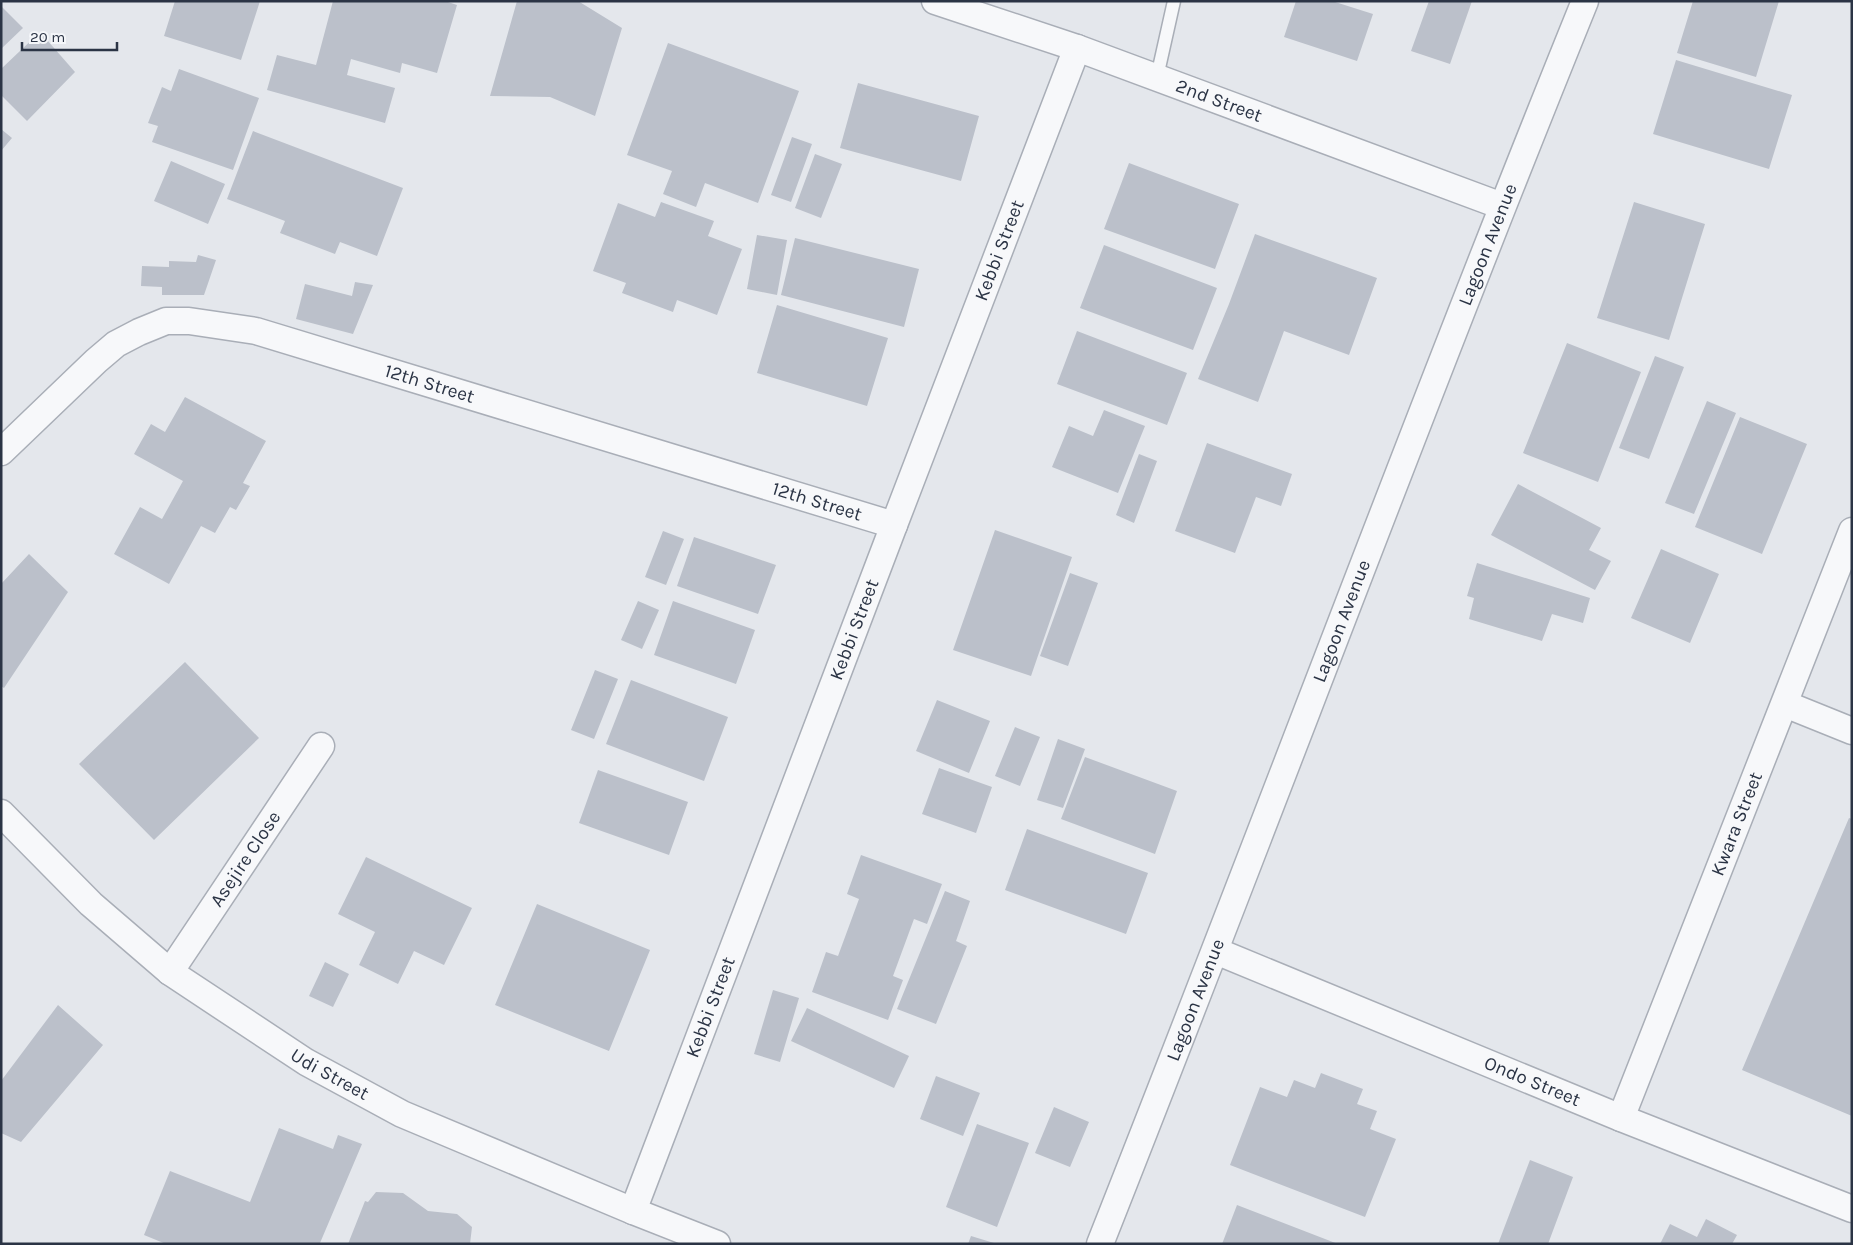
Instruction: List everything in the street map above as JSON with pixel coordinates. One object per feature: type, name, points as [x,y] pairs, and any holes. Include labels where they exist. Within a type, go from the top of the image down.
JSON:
[{"type":"street","name":"2nd Street","points":[[935,1],[1078,48],[1502,206]]},
{"type":"street","name":"Lagoon Avenue","points":[[1100,1244],[1216,951],[1502,206],[1585,1]]},
{"type":"street","name":"Kebbi Street","points":[[633,1211],[1078,48]]},
{"type":"street","name":"12th Street","points":[[1,452],[116,344],[166,321],[189,321],[256,331],[894,525]]},
{"type":"street","name":"Kwara Street","points":[[1621,1118],[1852,531]]},
{"type":"street","points":[[1785,704],[1852,731]]},
{"type":"street","name":"Asejire Close","points":[[170,972],[321,746]]},
{"type":"street","name":"Udi Street","points":[[1,814],[90,904],[170,972],[306,1062],[402,1114],[633,1211],[717,1244]]},
{"type":"street","name":"Ondo Street","points":[[1216,951],[1621,1118],[1852,1209]]},
{"type":"lane","points":[[1157,77],[1174,1]]},
{"type":"building","points":[[175,1],[260,1],[241,60],[164,36]]},
{"type":"building","points":[[333,1],[445,1],[457,5],[437,73],[402,63],[400,73],[351,59],[347,75],[395,88],[385,123],[267,90],[277,55],[316,65]]},
{"type":"building","points":[[517,1],[578,1],[622,28],[595,116],[550,97],[490,96]]},
{"type":"building","points":[[1296,1],[1332,1],[1373,14],[1357,61],[1284,37]]},
{"type":"building","points":[[1429,1],[1472,1],[1450,64],[1411,51]]},
{"type":"building","points":[[1693,1],[1779,1],[1756,77],[1677,53]]},
{"type":"building","points":[[1,6],[23,28],[1,49]]},
{"type":"building","points":[[40,32],[75,72],[27,121],[1,95],[1,69]]},
{"type":"building","points":[[668,43],[799,91],[758,203],[705,183],[696,207],[663,194],[672,171],[627,155]]},
{"type":"building","points":[[1676,60],[1792,95],[1769,169],[1653,134]]},
{"type":"building","points":[[179,69],[259,98],[233,170],[152,142],[158,126],[148,123],[162,87],[171,91]]},
{"type":"building","points":[[858,83],[979,116],[961,181],[840,148]]},
{"type":"building","points":[[1,129],[12,138],[1,151]]},
{"type":"building","points":[[253,131],[403,188],[377,256],[340,242],[335,254],[280,233],[285,221],[227,199]]},
{"type":"building","points":[[792,137],[812,144],[791,202],[771,195]]},
{"type":"building","points":[[815,154],[842,164],[821,218],[795,208]]},
{"type":"building","points":[[171,161],[225,184],[208,224],[154,201]]},
{"type":"building","points":[[1129,163],[1239,204],[1215,269],[1104,229]]},
{"type":"building","points":[[661,202],[714,221],[708,236],[742,249],[717,315],[677,300],[673,312],[622,293],[626,283],[593,271],[618,203],[655,217]]},
{"type":"building","points":[[1634,202],[1705,224],[1669,340],[1597,318]]},
{"type":"building","points":[[1255,234],[1377,278],[1349,355],[1284,331],[1258,402],[1198,379]]},
{"type":"building","points":[[757,235],[787,240],[777,295],[747,289]]},
{"type":"building","points":[[795,238],[919,269],[904,327],[781,295]]},
{"type":"building","points":[[1104,245],[1217,288],[1193,350],[1080,308]]},
{"type":"building","points":[[198,255],[216,260],[204,295],[162,295],[162,287],[141,286],[142,266],[169,267],[169,261],[196,262]]},
{"type":"building","points":[[355,282],[373,285],[353,334],[296,319],[305,284],[352,296]]},
{"type":"building","points":[[777,305],[888,338],[867,406],[757,373]]},
{"type":"building","points":[[1077,331],[1187,373],[1167,425],[1057,384]]},
{"type":"building","points":[[1567,343],[1641,372],[1598,482],[1523,453]]},
{"type":"building","points":[[1655,356],[1684,367],[1649,459],[1619,448]]},
{"type":"building","points":[[185,397],[266,441],[243,483],[250,486],[236,510],[230,507],[215,533],[201,526],[169,584],[114,554],[140,507],[162,519],[183,481],[134,454],[151,424],[165,432]]},
{"type":"building","points":[[1707,401],[1736,413],[1694,514],[1665,503]]},
{"type":"building","points":[[1104,410],[1145,426],[1118,493],[1052,467],[1069,426],[1093,436]]},
{"type":"building","points":[[1740,417],[1807,444],[1762,554],[1695,527]]},
{"type":"building","points":[[1207,443],[1292,474],[1281,506],[1256,497],[1235,553],[1175,531]]},
{"type":"building","points":[[1139,454],[1157,461],[1134,523],[1116,515]]},
{"type":"building","points":[[1518,484],[1601,528],[1589,550],[1611,561],[1595,590],[1491,535]]},
{"type":"building","points":[[995,530],[1072,557],[1031,676],[953,650]]},
{"type":"building","points":[[663,531],[684,539],[666,585],[645,577]]},
{"type":"building","points":[[694,537],[776,565],[758,614],[677,586]]},
{"type":"building","points":[[1661,549],[1719,574],[1690,643],[1631,618]]},
{"type":"building","points":[[29,554],[68,592],[4,688],[1,686],[1,584]]},
{"type":"building","points":[[1477,563],[1590,598],[1583,623],[1552,614],[1542,641],[1469,619],[1474,598],[1467,596]]},
{"type":"building","points":[[1070,573],[1098,583],[1068,666],[1040,656]]},
{"type":"building","points":[[638,601],[659,610],[642,649],[621,640]]},
{"type":"building","points":[[673,601],[755,630],[736,684],[654,655]]},
{"type":"building","points":[[185,662],[259,738],[154,840],[79,764]]},
{"type":"building","points":[[595,670],[618,679],[594,739],[571,730]]},
{"type":"building","points":[[631,680],[728,717],[704,781],[606,744]]},
{"type":"building","points":[[937,700],[990,721],[969,773],[916,751]]},
{"type":"building","points":[[1015,727],[1040,737],[1020,786],[995,776]]},
{"type":"building","points":[[1058,739],[1085,749],[1063,808],[1037,800]]},
{"type":"building","points":[[1085,757],[1177,791],[1155,854],[1061,819]]},
{"type":"building","points":[[939,768],[992,787],[976,833],[922,814]]},
{"type":"building","points":[[598,770],[688,802],[669,855],[579,823]]},
{"type":"building","points":[[1849,818],[1852,819],[1852,1116],[1742,1070]]},
{"type":"building","points":[[1027,829],[1148,873],[1126,934],[1005,890]]},
{"type":"building","points":[[861,855],[942,884],[927,924],[914,919],[893,976],[903,980],[888,1020],[812,992],[826,952],[838,956],[859,899],[847,894]]},
{"type":"building","points":[[366,857],[472,908],[444,965],[414,951],[398,984],[359,965],[375,932],[338,914]]},
{"type":"building","points":[[945,891],[970,901],[956,941],[967,946],[936,1024],[897,1009]]},
{"type":"building","points":[[537,904],[650,950],[609,1051],[495,1005]]},
{"type":"building","points":[[325,962],[349,974],[333,1007],[309,996]]},
{"type":"building","points":[[773,990],[799,998],[780,1062],[754,1054]]},
{"type":"building","points":[[58,1005],[103,1045],[21,1142],[1,1133],[1,1081]]},
{"type":"building","points":[[807,1008],[909,1056],[894,1088],[791,1041]]},
{"type":"building","points":[[1321,1073],[1363,1089],[1357,1104],[1377,1111],[1370,1129],[1396,1139],[1365,1217],[1230,1165],[1260,1087],[1287,1097],[1294,1080],[1315,1088]]},
{"type":"building","points":[[936,1076],[980,1093],[963,1136],[920,1119]]},
{"type":"building","points":[[1054,1107],[1089,1122],[1070,1167],[1035,1153]]},
{"type":"building","points":[[977,1124],[1029,1143],[997,1227],[946,1207]]},
{"type":"building","points":[[279,1128],[333,1149],[338,1135],[362,1144],[320,1243],[166,1244],[144,1235],[170,1171],[250,1202]]},
{"type":"building","points":[[1530,1160],[1573,1177],[1548,1244],[1498,1244]]},
{"type":"building","points":[[376,1192],[403,1193],[428,1211],[457,1214],[472,1227],[470,1244],[348,1244],[365,1201],[368,1202]]},
{"type":"building","points":[[1237,1205],[1338,1244],[1222,1244]]},
{"type":"building","points":[[1706,1219],[1737,1235],[1732,1244],[1660,1244],[1670,1224],[1697,1237]]},
{"type":"building","points":[[971,1236],[994,1243],[994,1244],[968,1244]]}]
